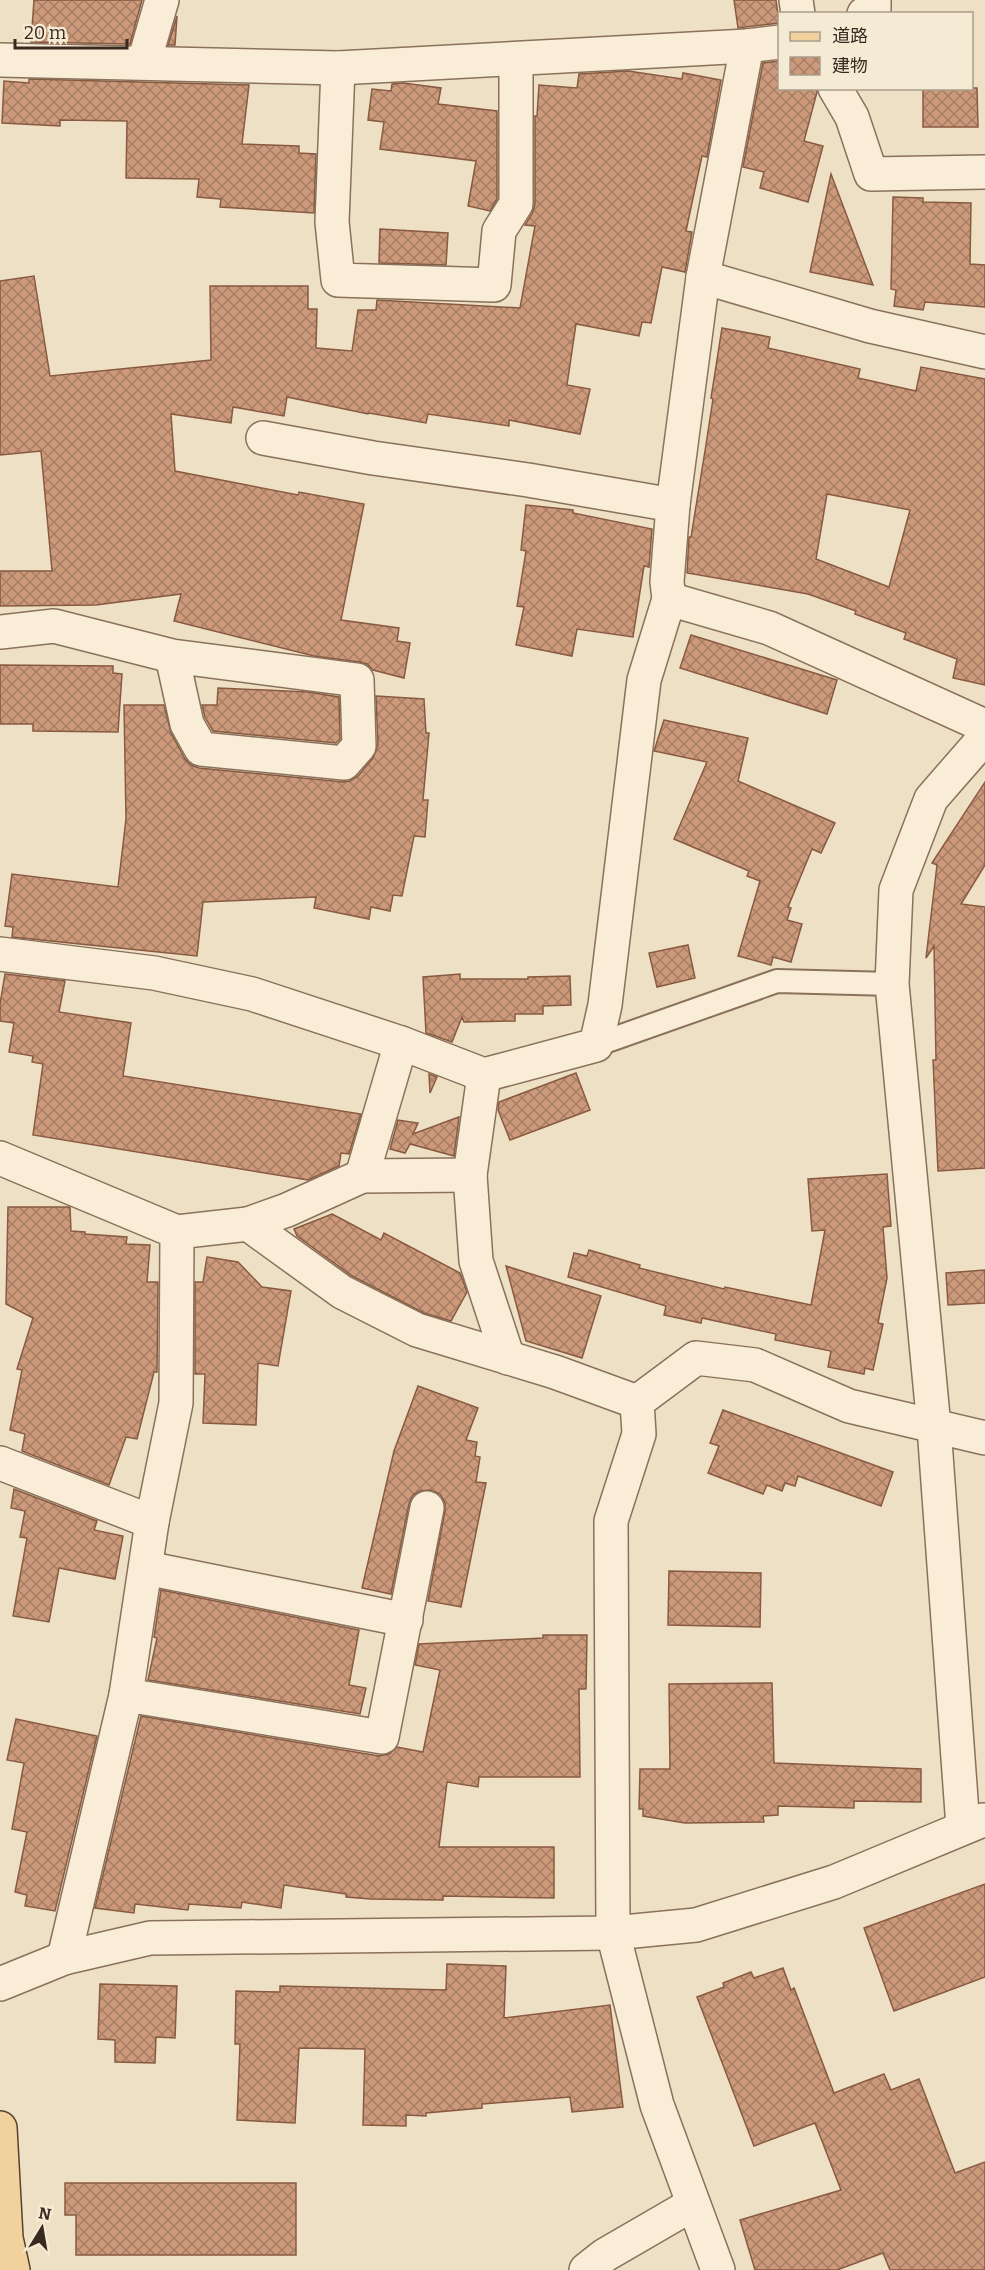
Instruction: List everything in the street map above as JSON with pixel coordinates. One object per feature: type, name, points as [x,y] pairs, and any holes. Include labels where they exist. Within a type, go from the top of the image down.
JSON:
[{"type":"main road","points":[[0,2128],[6,2238],[13,2270]]},
{"type":"street","points":[[144,62],[162,0]]},
{"type":"street","points":[[868,12],[874,9],[874,0]]},
{"type":"street","points":[[0,60],[338,68],[516,60],[778,42]]},
{"type":"street","points":[[0,954],[154,973],[252,994],[401,1043],[484,1075],[596,1045],[605,1005],[644,680],[669,599],[667,582],[673,505],[703,277],[747,46]]},
{"type":"street","points":[[338,68],[332,222],[338,280],[494,285],[499,231],[516,204],[516,60]]},
{"type":"street","points":[[836,90],[852,117],[871,174],[985,172]]},
{"type":"street","points":[[703,277],[870,326],[985,352]]},
{"type":"street","points":[[263,438],[373,458],[528,480],[673,505]]},
{"type":"street","points":[[669,599],[769,628],[985,726]]},
{"type":"street","points":[[0,632],[54,626],[171,656],[357,680],[359,746],[344,763],[201,749],[187,724],[171,656]]},
{"type":"street","points":[[0,1984],[64,1958],[150,1938],[613,1933],[696,1925],[834,1882],[974,1823],[892,984],[896,890],[931,799],[985,737]]},
{"type":"street","points":[[362,1176],[401,1043]]},
{"type":"street","points":[[484,1075],[470,1175],[476,1261],[508,1358]]},
{"type":"street","points":[[0,1158],[177,1232],[249,1224],[362,1176],[470,1175]]},
{"type":"street","points":[[249,1224],[342,1292],[417,1330],[555,1372],[637,1402]]},
{"type":"street","points":[[64,1958],[126,1695],[152,1522],[176,1403],[177,1232]]},
{"type":"street","points":[[637,1402],[696,1358],[755,1365],[849,1406],[985,1438]]},
{"type":"street","points":[[637,1402],[639,1434],[611,1521],[613,1933],[657,2105],[718,2270]]},
{"type":"street","points":[[0,1463],[152,1522]]},
{"type":"street","points":[[126,1695],[382,1737],[427,1508]]},
{"type":"street","points":[[146,1568],[406,1620]]},
{"type":"street","points":[[586,2270],[605,2255],[693,2204]]},
{"type":"lane","points":[[596,1045],[777,981],[892,984]]},
{"type":"building","points":[[34,0],[142,0],[130,44],[31,42]]},
{"type":"building","points":[[734,0],[776,0],[778,23],[738,28]]},
{"type":"building","points":[[177,16],[175,45],[168,45]]},
{"type":"building","points":[[778,61],[778,90],[816,90],[804,141],[823,146],[808,202],[760,188],[764,172],[743,167],[763,63]]},
{"type":"building","points":[[628,71],[682,79],[683,73],[721,80],[707,157],[702,156],[686,231],[692,232],[685,272],[662,267],[651,323],[642,322],[639,336],[576,324],[567,385],[590,389],[580,434],[509,420],[509,426],[428,414],[426,423],[368,414],[287,397],[284,416],[233,407],[231,423],[171,414],[175,471],[298,495],[299,492],[364,504],[341,620],[399,628],[397,641],[410,643],[404,678],[373,670],[367,664],[360,662],[314,656],[174,621],[181,594],[96,605],[0,606],[0,571],[52,571],[41,451],[0,455],[0,281],[34,276],[50,376],[211,360],[210,286],[308,286],[308,309],[317,309],[316,348],[352,351],[358,310],[376,310],[377,300],[520,308],[535,226],[525,225],[535,204],[535,116],[537,116],[539,85],[577,88],[579,74]]},
{"type":"building","points":[[29,79],[249,85],[242,144],[299,146],[299,153],[316,154],[314,213],[220,207],[221,199],[197,197],[199,179],[126,178],[127,121],[60,120],[60,126],[2,123],[4,81],[29,83]]},
{"type":"building","points":[[403,83],[441,88],[438,104],[497,111],[497,199],[490,211],[468,206],[476,161],[380,149],[384,122],[368,120],[372,89],[391,91],[392,84]]},
{"type":"building","points":[[977,88],[978,127],[923,127],[923,90],[973,90]]},
{"type":"building","points":[[831,174],[873,285],[810,272]]},
{"type":"building","points":[[893,197],[923,198],[923,202],[971,203],[970,264],[985,265],[985,307],[925,302],[923,310],[894,306],[896,290],[891,289]]},
{"type":"building","points":[[380,229],[448,233],[446,265],[379,263]]},
{"type":"building","points":[[722,328],[770,337],[768,348],[860,369],[858,378],[916,391],[921,367],[985,379],[985,685],[953,678],[957,659],[904,639],[906,633],[855,614],[856,611],[808,594],[687,573],[689,537],[691,537],[705,451],[713,399],[711,398]],"holes":[[[827,494],[910,510],[889,587],[816,559]]]},
{"type":"building","points":[[526,505],[573,510],[573,513],[652,529],[649,567],[644,566],[633,637],[577,629],[572,656],[516,645],[524,607],[517,606],[526,551],[521,550]]},
{"type":"building","points":[[691,635],[837,680],[827,714],[680,668]]},
{"type":"building","points":[[0,665],[113,666],[113,673],[122,674],[118,732],[33,731],[33,724],[0,724]]},
{"type":"building","points":[[218,688],[308,692],[339,697],[340,739],[336,743],[213,731],[205,717],[202,705],[217,705]]},
{"type":"building","points":[[376,696],[424,699],[426,733],[429,733],[423,800],[428,800],[425,837],[414,836],[402,896],[393,895],[390,911],[371,907],[369,919],[314,908],[316,897],[203,902],[197,956],[12,937],[13,927],[5,926],[12,874],[118,887],[126,819],[124,705],[164,705],[171,733],[185,759],[191,765],[199,768],[343,782],[358,776],[373,758],[378,745]]},
{"type":"building","points":[[664,720],[748,738],[738,781],[835,823],[821,853],[812,849],[788,907],[791,908],[787,920],[802,924],[791,962],[773,957],[771,965],[738,956],[760,881],[747,876],[749,871],[674,839],[707,762],[654,751]]},
{"type":"building","points":[[985,782],[985,865],[961,904],[985,907],[985,1168],[938,1171],[933,1060],[936,1060],[934,946],[926,958],[937,865],[932,863]]},
{"type":"building","points":[[688,945],[695,978],[657,987],[649,953]]},
{"type":"building","points":[[5,974],[65,981],[59,1012],[131,1023],[123,1076],[361,1114],[349,1154],[341,1153],[339,1166],[308,1180],[33,1135],[43,1064],[32,1062],[33,1056],[9,1052],[14,1023],[0,1021]]},
{"type":"building","points":[[460,974],[460,979],[528,979],[528,977],[570,976],[571,1005],[543,1006],[543,1014],[515,1014],[515,1021],[464,1022],[462,1017],[452,1042],[426,1033],[423,977]]},
{"type":"building","points":[[576,1073],[590,1110],[510,1140],[498,1110],[499,1102]]},
{"type":"building","points":[[429,1074],[437,1077],[430,1093]]},
{"type":"building","points":[[459,1117],[454,1156],[410,1144],[405,1153],[390,1149],[398,1120],[418,1123],[413,1134]]},
{"type":"building","points":[[887,1174],[891,1226],[883,1227],[887,1278],[878,1323],[883,1324],[873,1370],[865,1368],[864,1374],[828,1367],[831,1351],[775,1340],[776,1334],[702,1318],[701,1323],[664,1315],[666,1306],[568,1277],[574,1253],[587,1256],[589,1250],[640,1265],[639,1268],[724,1289],[725,1287],[811,1305],[825,1230],[812,1231],[808,1179]]},
{"type":"building","points":[[8,1207],[70,1207],[71,1231],[127,1237],[126,1244],[150,1245],[147,1282],[158,1282],[157,1372],[154,1372],[137,1439],[126,1437],[109,1485],[22,1451],[25,1434],[10,1430],[22,1370],[17,1369],[33,1318],[6,1304]]},
{"type":"building","points":[[332,1214],[381,1240],[384,1233],[460,1273],[467,1292],[451,1321],[424,1313],[352,1276],[297,1236],[294,1229]]},
{"type":"building","points":[[207,1257],[238,1262],[262,1287],[291,1291],[278,1366],[258,1363],[256,1425],[203,1423],[205,1374],[195,1374],[195,1282],[203,1282]]},
{"type":"building","points":[[506,1266],[601,1296],[582,1358],[526,1341]]},
{"type":"building","points":[[985,1270],[985,1303],[948,1305],[946,1273]]},
{"type":"building","points":[[418,1386],[478,1408],[466,1440],[477,1442],[475,1456],[480,1457],[476,1482],[486,1483],[461,1607],[428,1601],[445,1511],[445,1503],[440,1494],[430,1490],[420,1491],[413,1495],[409,1504],[391,1594],[362,1588],[394,1451]]},
{"type":"building","points":[[723,1410],[893,1472],[881,1506],[798,1476],[795,1486],[785,1483],[782,1491],[767,1485],[763,1494],[708,1473],[719,1446],[710,1443]]},
{"type":"building","points":[[14,1489],[97,1521],[94,1530],[123,1536],[115,1579],[59,1568],[49,1622],[13,1616],[27,1538],[20,1537],[25,1511],[11,1508]]},
{"type":"building","points":[[669,1571],[761,1573],[760,1627],[668,1625]]},
{"type":"building","points":[[161,1590],[359,1630],[349,1685],[366,1688],[360,1714],[148,1680],[157,1638],[154,1637]]},
{"type":"building","points":[[543,1635],[587,1635],[586,1689],[579,1689],[580,1777],[479,1777],[478,1787],[447,1782],[439,1847],[554,1847],[554,1898],[443,1896],[443,1900],[371,1899],[346,1897],[346,1894],[284,1885],[281,1908],[242,1902],[241,1908],[189,1904],[188,1910],[135,1904],[134,1913],[95,1908],[141,1716],[379,1756],[389,1754],[397,1747],[423,1752],[440,1670],[415,1665],[419,1644],[543,1638]]},
{"type":"building","points":[[772,1683],[774,1763],[921,1769],[921,1802],[854,1801],[854,1808],[778,1806],[778,1815],[763,1816],[764,1822],[685,1823],[643,1816],[643,1809],[639,1809],[640,1769],[670,1769],[669,1684]]},
{"type":"building","points":[[16,1719],[97,1736],[55,1911],[25,1906],[27,1895],[15,1892],[27,1832],[12,1829],[24,1763],[7,1760]]},
{"type":"building","points":[[985,1884],[985,1977],[894,2011],[864,1928]]},
{"type":"building","points":[[447,1964],[506,1966],[504,2018],[610,2005],[623,2107],[572,2112],[570,2097],[482,2104],[482,2108],[426,2113],[426,2116],[406,2115],[406,2126],[363,2125],[365,2049],[299,2048],[295,2123],[237,2120],[240,2044],[235,2044],[236,1991],[280,1992],[280,1986],[446,1990]]},
{"type":"building","points":[[783,1968],[791,1990],[794,1988],[834,2093],[884,2074],[891,2090],[919,2079],[955,2173],[985,2162],[985,2270],[890,2270],[883,2253],[837,2270],[755,2270],[740,2220],[841,2190],[815,2123],[754,2146],[697,1997],[724,1987],[723,1983],[751,1972],[754,1978]]},
{"type":"building","points":[[100,1984],[177,1986],[175,2038],[156,2037],[155,2063],[115,2062],[115,2040],[98,2039]]},
{"type":"building","points":[[65,2183],[296,2183],[296,2255],[76,2255],[76,2215],[65,2215]]}]
